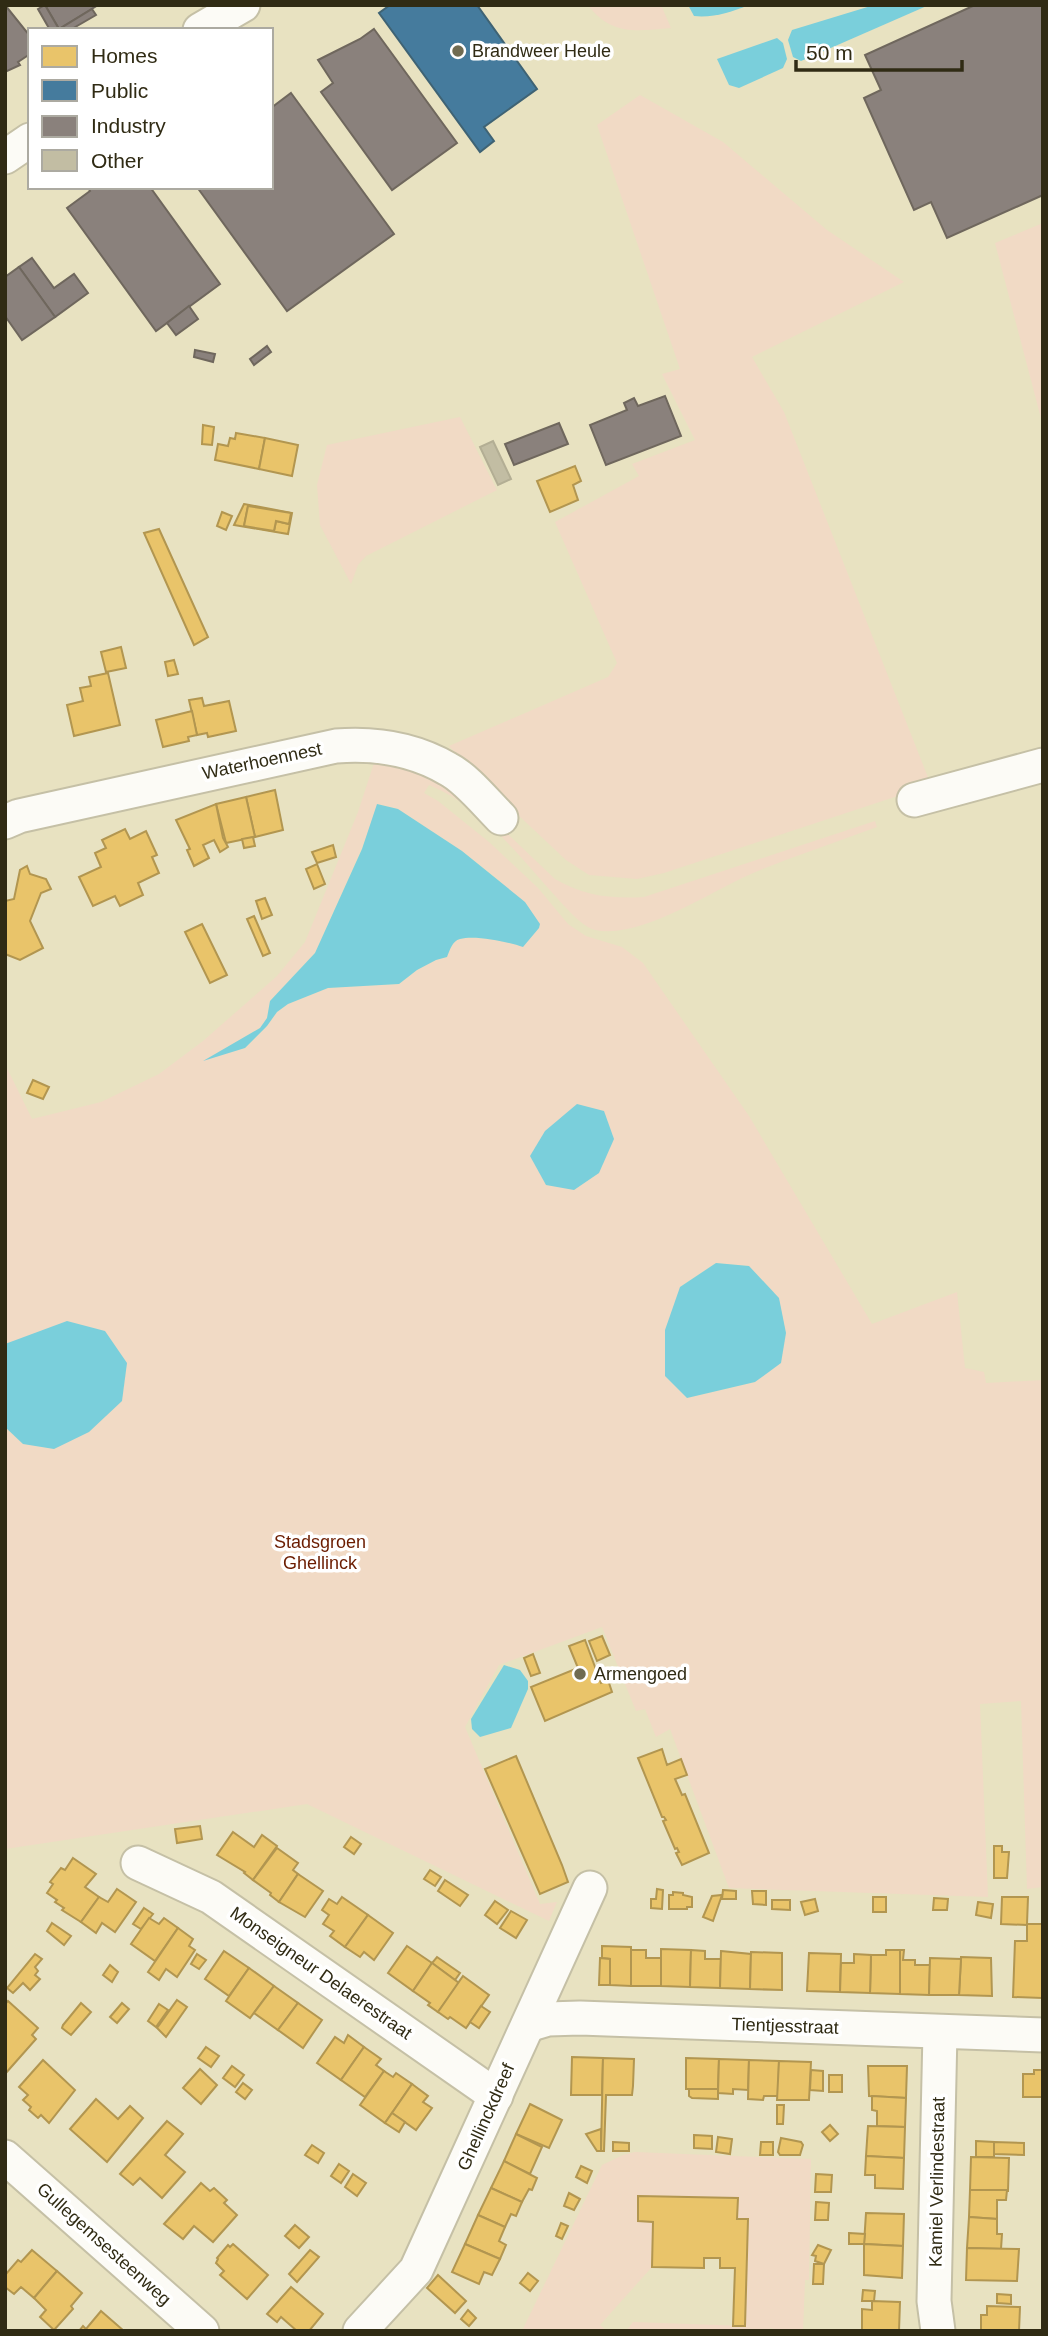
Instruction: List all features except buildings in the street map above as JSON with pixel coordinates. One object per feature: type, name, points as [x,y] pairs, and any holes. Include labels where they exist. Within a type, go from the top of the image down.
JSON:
[{"type":"street","points":[[203,28],[243,5]]},
{"type":"street","points":[[5,157],[28,141]]},
{"type":"street","name":"Waterhoennest","points":[[5,821],[336,746],[366,744],[421,757],[450,769],[501,818]]},
{"type":"street","points":[[914,800],[1043,765]]},
{"type":"street","name":"Monseigneur Delaerestraat","points":[[138,1863],[211,1896],[496,2096]]},
{"type":"street","name":"Ghellinckdreef","points":[[360,2331],[416,2270],[590,1888]]},
{"type":"street","name":"Tientjesstraat","points":[[528,2025],[548,2019],[580,2018],[1043,2035]]},
{"type":"street","name":"Kamiel Verlindestraat","points":[[938,2331],[934,2301],[940,2032]]},
{"type":"street","name":"Gullegemsesteenweg","points":[[5,2157],[202,2331]]},
{"type":"green space","points":[[588,5],[661,5],[671,28],[636,30],[615,27]]},
{"type":"green space","points":[[640,95],[723,142],[827,230],[904,282],[752,357],[784,412],[931,785],[664,873],[637,879],[589,875],[566,860],[449,746],[608,677],[617,663],[555,522],[639,476],[632,464],[695,440],[662,374],[680,369],[597,125]]},
{"type":"green space","points":[[1043,223],[1043,426],[995,243]]},
{"type":"green space","points":[[460,417],[497,490],[366,556],[358,565],[351,584],[320,525],[317,485],[327,445]]},
{"type":"green space","name":"Stadsgroen Ghellinck","points":[[375,760],[412,767],[473,801],[555,879],[587,893],[620,897],[644,897],[875,821],[877,827],[758,871],[656,920],[614,931],[595,930],[573,915],[506,841],[470,809],[429,785],[424,793],[489,842],[538,888],[568,924],[586,936],[622,947],[643,963],[749,1116],[872,1324],[957,1292],[965,1368],[984,1372],[986,1383],[1043,1380],[1043,1887],[1027,1889],[1021,1701],[980,1704],[988,1897],[729,1888],[670,1729],[656,1737],[645,1709],[636,1711],[602,1627],[499,1665],[465,1727],[540,1904],[557,1902],[549,1921],[307,1804],[5,1849],[5,1427],[23,1444],[6,1342],[5,1344],[5,1064],[32,1119],[101,1102],[159,1074],[203,1041],[277,976],[305,942],[358,812]],"holes":[[[378,804],[398,809],[462,851],[500,881],[523,946],[483,938],[457,940],[447,957],[417,970],[399,984],[328,988],[288,1004],[277,1012],[245,1048],[207,1059],[260,1028],[267,1018],[270,1001],[315,953],[362,848]],[[599,1173],[575,1189],[546,1185]],[[716,1263],[749,1266],[755,1382],[687,1398],[680,1287]]]},
{"type":"green space","points":[[635,2152],[811,2159],[809,2280],[805,2280],[803,2331],[770,2328],[769,2331],[626,2331],[633,2322],[745,2326],[748,2220],[737,2219],[738,2198],[639,2196],[638,2221],[653,2222],[652,2267],[600,2325],[607,2331],[522,2331],[602,2165]]},
{"type":"water","points":[[688,5],[749,5],[722,14],[694,16]]},
{"type":"water","points":[[874,5],[929,5],[801,61],[793,57],[788,40],[792,30]]},
{"type":"water","points":[[777,38],[783,43],[787,59],[783,68],[739,88],[729,85],[717,59]]},
{"type":"water","points":[[377,804],[398,809],[462,851],[525,902],[540,924],[539,928],[523,947],[483,938],[457,940],[447,957],[417,970],[399,984],[328,988],[288,1004],[277,1012],[245,1048],[203,1061],[260,1028],[267,1018],[270,1001],[315,953],[362,849]]},
{"type":"water","points":[[577,1104],[604,1111],[614,1139],[599,1173],[574,1190],[546,1185],[530,1156],[545,1131]]},
{"type":"water","points":[[716,1263],[749,1266],[779,1298],[786,1333],[781,1363],[755,1382],[687,1398],[665,1376],[665,1330],[680,1287]]},
{"type":"water","points":[[67,1321],[105,1331],[127,1363],[122,1401],[89,1432],[54,1449],[23,1444],[5,1427],[5,1344]]},
{"type":"water","points":[[504,1665],[520,1670],[528,1681],[528,1689],[511,1728],[480,1737],[472,1729],[471,1719]]},
{"type":"place","name":"Brandweer Heule","points":[[458,51]]},
{"type":"place","name":"Armengoed","points":[[580,1674]]}]
